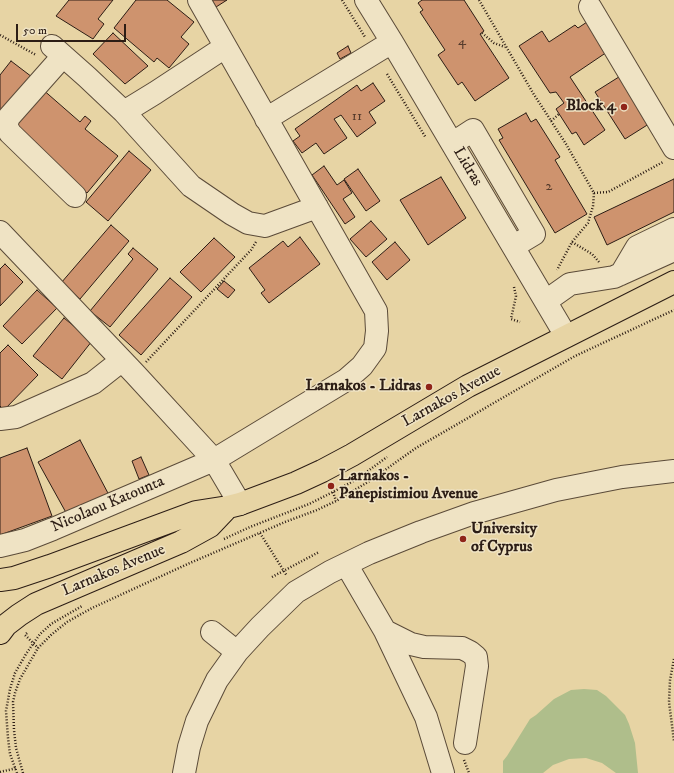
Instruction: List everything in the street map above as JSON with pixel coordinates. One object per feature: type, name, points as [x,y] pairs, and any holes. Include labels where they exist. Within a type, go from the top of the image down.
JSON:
[{"type":"main road","name":"Larnakos Avenue","points":[[0,580],[14,578],[50,566],[196,512],[234,506],[269,494],[322,471],[468,386],[674,282]]},
{"type":"main road","name":"Larnakos Avenue","points":[[0,633],[6,625],[36,604],[128,566],[181,542],[210,526],[234,506]]},
{"type":"street","name":"Nicolaou Katounta","points":[[0,546],[25,540],[54,529],[214,460],[346,380],[362,366],[375,348],[377,331],[376,311],[199,0]]},
{"type":"street","name":"Lidras","points":[[367,0],[566,336]]},
{"type":"street","points":[[590,7],[671,154]]},
{"type":"street","points":[[266,119],[392,42]]},
{"type":"street","points":[[124,112],[156,93],[225,47]]},
{"type":"street","points":[[75,196],[10,133],[6,125],[9,117],[57,56],[124,112],[191,186],[248,223],[265,226],[317,207]]},
{"type":"street","points":[[618,275],[637,247],[674,229]]},
{"type":"street","points":[[3,240],[128,367],[214,460],[234,506]]},
{"type":"street","points":[[544,298],[570,284],[618,275],[674,250]]},
{"type":"street","points":[[0,419],[16,417],[128,367]]},
{"type":"street","points":[[184,773],[189,747],[197,720],[217,680],[237,652],[264,622],[296,592],[346,564],[394,542],[526,498],[602,480],[674,471]]},
{"type":"street","points":[[346,564],[385,631],[426,717],[443,773]]},
{"type":"street","points":[[385,631],[412,644],[437,648],[462,648],[470,652],[476,658],[477,666],[465,743]]},
{"type":"street","points":[[212,632],[237,652]]},
{"type":"path","points":[[342,0],[366,40]]},
{"type":"path","points":[[479,0],[506,48],[566,144],[594,193],[593,206],[588,223],[572,242],[544,298]]},
{"type":"path","points":[[482,33],[494,43],[506,48]]},
{"type":"path","points":[[0,35],[57,56]]},
{"type":"path","points":[[551,121],[559,114]]},
{"type":"path","points":[[594,193],[608,192],[671,154]]},
{"type":"path","points":[[128,367],[251,250],[265,226]]},
{"type":"path","points":[[572,242],[592,254],[618,275]]},
{"type":"path","points":[[514,283],[516,296],[511,318],[520,322]]},
{"type":"path","points":[[23,773],[16,748],[14,730],[13,702],[15,693],[27,665],[38,648],[67,622],[92,608],[190,563],[285,522],[318,510],[336,501],[368,482],[416,448],[575,356],[674,310]]},
{"type":"path","points":[[333,492],[336,501]]},
{"type":"path","points":[[260,533],[296,592]]},
{"type":"path","points":[[272,577],[319,552]]},
{"type":"path","points":[[18,773],[10,754],[6,711],[15,673],[40,634],[51,624],[84,604]]},
{"type":"path","points":[[674,659],[670,680],[669,702],[674,741]]},
{"type":"path","points":[[0,772],[21,767]]},
{"type":"green space","points":[[571,690],[597,690],[606,696],[625,715],[635,743],[638,773],[616,773],[602,763],[586,758],[569,759],[553,765],[543,773],[503,773],[503,761],[530,719],[554,699]]},
{"type":"building","points":[[69,0],[113,0],[98,19],[104,24],[93,39],[56,16]]},
{"type":"building","points":[[136,0],[167,0],[194,22],[181,37],[189,44],[169,68],[157,58],[154,62],[114,28]]},
{"type":"building","points":[[212,0],[227,0],[216,7]]},
{"type":"building","points":[[422,0],[464,0],[484,31],[480,34],[509,78],[475,101],[462,82],[458,85],[438,55],[445,50],[420,12],[423,10],[418,3]]},
{"type":"building","points":[[590,20],[610,50],[570,77],[605,130],[584,145],[576,132],[572,134],[556,109],[564,103],[556,92],[550,93],[519,46],[542,31],[549,42],[575,25],[578,28]]},
{"type":"building","points":[[113,33],[148,66],[125,84],[93,54]]},
{"type":"building","points":[[348,46],[351,53],[340,59],[337,53]]},
{"type":"building","points":[[11,61],[32,77],[0,116],[0,75]]},
{"type":"building","name":"Block 4","points":[[622,75],[652,122],[625,139],[595,92]]},
{"type":"building","points":[[373,83],[385,101],[369,112],[376,123],[357,137],[341,115],[334,119],[347,138],[324,154],[316,143],[302,153],[293,141],[300,136],[295,129],[357,85],[361,91]]},
{"type":"building","points":[[41,88],[80,122],[85,116],[91,121],[85,129],[118,156],[87,193],[9,126]]},
{"type":"building","points":[[526,113],[531,122],[536,119],[560,157],[555,160],[587,214],[555,233],[499,140],[503,138],[498,129]]},
{"type":"building","points":[[129,151],[151,170],[108,221],[86,202]]},
{"type":"building","points":[[324,166],[337,185],[344,180],[352,193],[343,199],[355,217],[345,224],[312,175]]},
{"type":"building","points":[[358,169],[380,201],[366,211],[344,179]]},
{"type":"building","points":[[441,177],[466,218],[428,245],[400,200]]},
{"type":"building","points":[[674,179],[674,212],[607,245],[594,217]]},
{"type":"building","points":[[371,221],[387,239],[366,257],[350,239]]},
{"type":"building","points":[[111,225],[129,241],[80,299],[61,283]]},
{"type":"building","points":[[300,237],[320,264],[269,303],[261,293],[265,290],[249,268],[283,241],[288,247]]},
{"type":"building","points":[[214,238],[235,257],[201,292],[180,272]]},
{"type":"building","points":[[395,242],[410,260],[387,280],[372,262]]},
{"type":"building","points":[[133,248],[158,269],[110,327],[90,311],[133,259],[128,254]]},
{"type":"building","points":[[5,264],[23,282],[0,306],[0,269]]},
{"type":"building","points":[[170,278],[192,297],[141,355],[119,335]]},
{"type":"building","points":[[224,281],[235,290],[228,298],[217,289]]},
{"type":"building","points":[[37,290],[57,308],[22,344],[3,326]]},
{"type":"building","points":[[64,318],[92,341],[62,379],[33,356]]},
{"type":"building","points":[[8,345],[38,375],[4,410],[0,406],[0,353]]},
{"type":"building","points":[[80,440],[110,497],[69,518],[38,462]]},
{"type":"building","points":[[27,448],[52,516],[0,535],[0,458]]},
{"type":"building","points":[[141,457],[149,475],[139,479],[132,461]]},
{"type":"place","name":"Block 4","points":[[624,107]]},
{"type":"place","name":"Larnakos - Lidras","points":[[429,387]]},
{"type":"place","name":"Larnakos - Panepistimiou Avenue","points":[[331,486]]},
{"type":"place","name":"University of Cyprus","points":[[463,539]]}]
